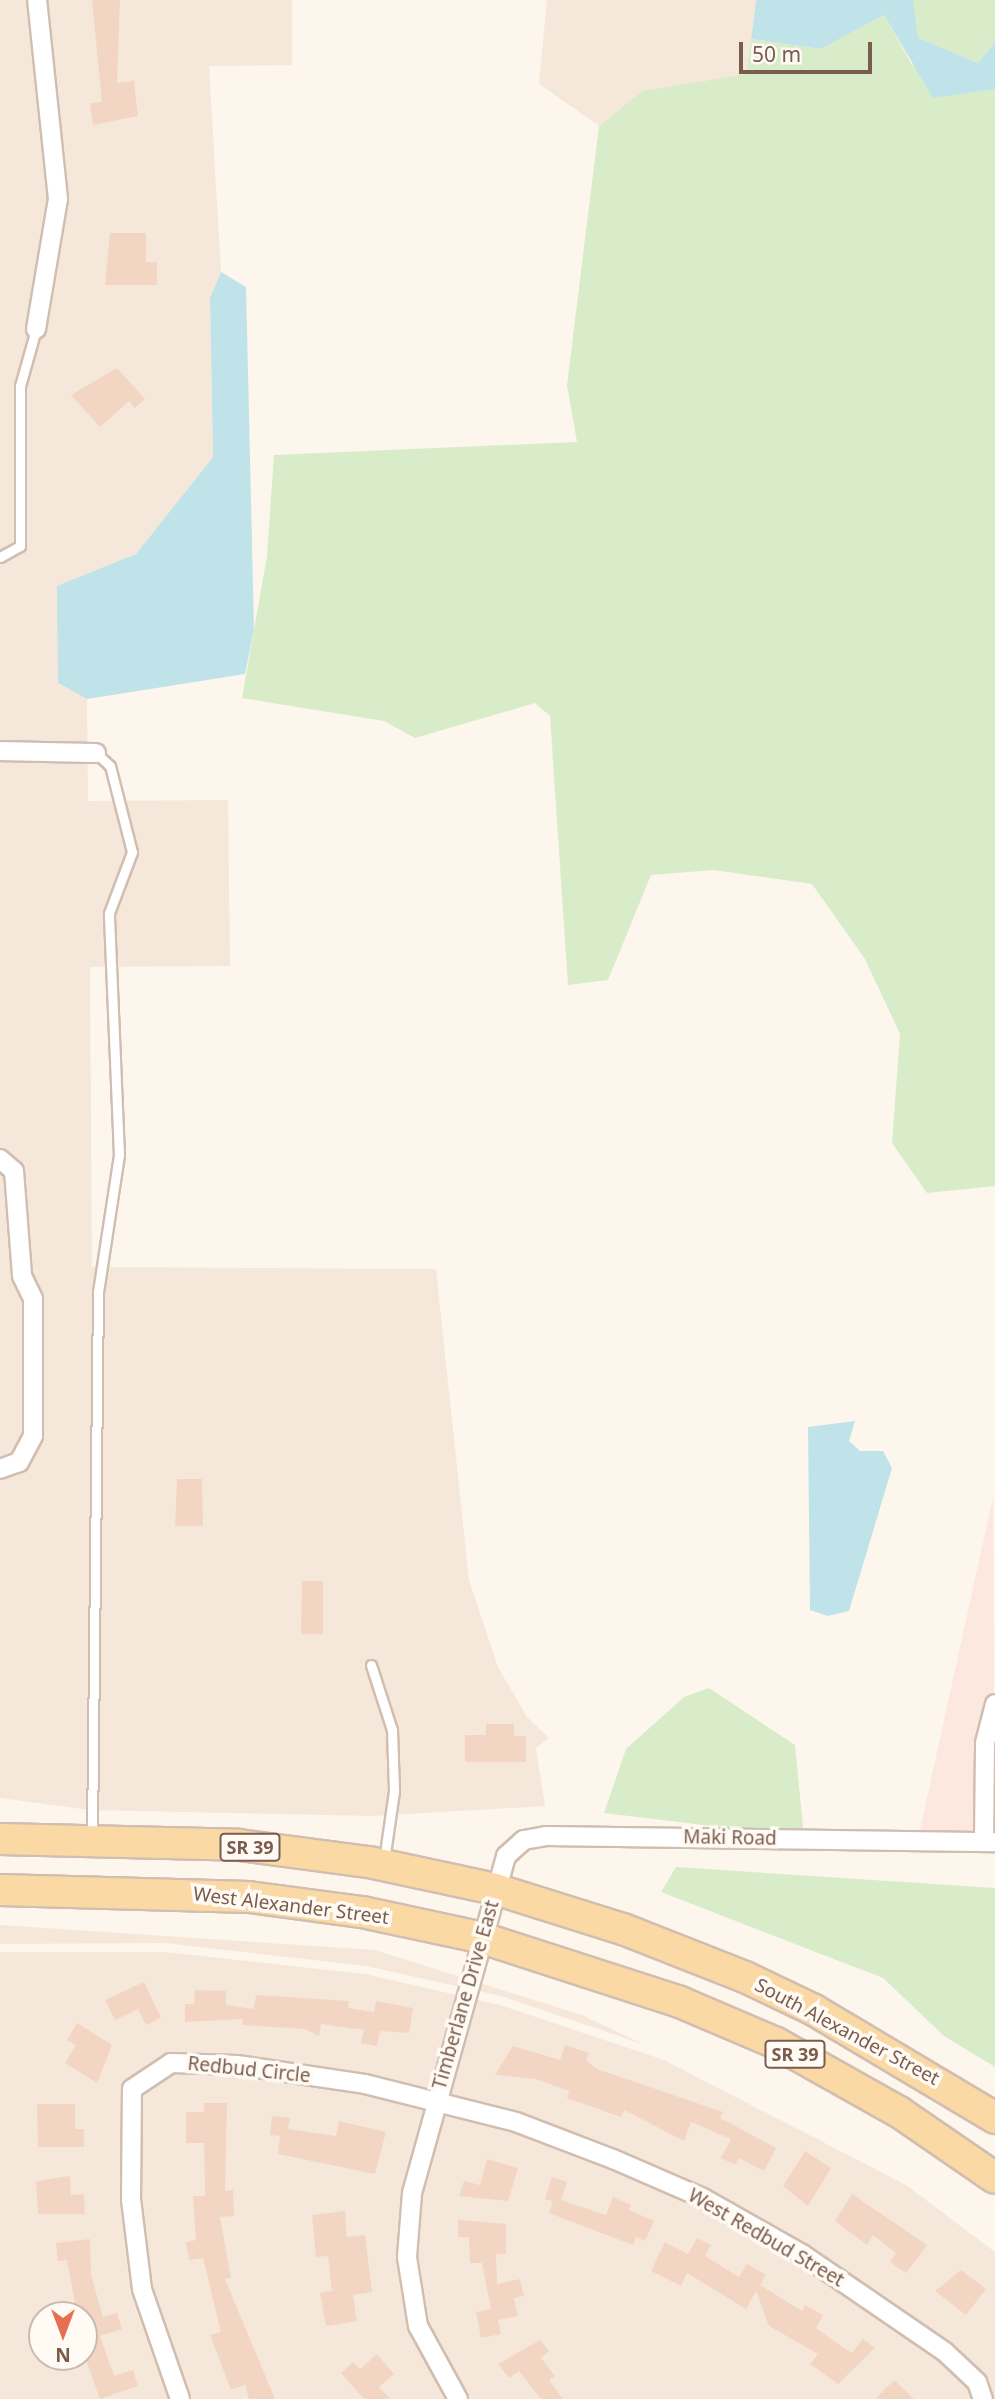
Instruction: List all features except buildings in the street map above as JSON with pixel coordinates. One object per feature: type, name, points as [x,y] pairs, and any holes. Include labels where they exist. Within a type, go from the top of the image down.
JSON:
[{"type":"main road","name":"SR 39","points":[[0,1839],[92,1839],[239,1845],[383,1865],[495,1889]]},
{"type":"main road","name":"South Alexander Street","points":[[495,1889],[623,1928],[745,1977],[826,2017],[995,2118]]},
{"type":"main road","name":"West Alexander Street","points":[[0,1890],[249,1897],[362,1912],[479,1937],[576,1966],[776,2043],[899,2112],[995,2178]]},
{"type":"street","points":[[36,329],[58,199],[37,0]]},
{"type":"street","points":[[0,751],[96,754]]},
{"type":"street","points":[[0,1159],[15,1171],[22,1276],[33,1299],[33,1436],[19,1462],[0,1469]]},
{"type":"street","points":[[989,1842],[985,1743],[995,1704]]},
{"type":"street","name":"Maki Road","points":[[495,1889],[506,1856],[524,1840],[545,1836],[989,1842]]},
{"type":"street","name":"Timberlane Drive East","points":[[447,2395],[418,2326],[407,2257],[412,2193],[479,1937],[495,1889]]},
{"type":"street","name":"Redbud Circle","points":[[180,2399],[142,2289],[131,2200],[132,2089],[171,2063],[237,2065],[437,2100]]},
{"type":"street","name":"West Redbud Street","points":[[437,2100],[516,2122],[703,2198],[802,2254],[946,2352],[977,2382],[983,2399]]},
{"type":"lane","points":[[0,557],[20,546],[20,386],[36,329]]},
{"type":"lane","points":[[92,1839],[98,1292],[119,1155],[109,913],[132,852],[110,766],[96,754]]},
{"type":"lane","points":[[371,1665],[392,1730],[394,1791],[383,1865]]},
{"type":"shaded area","points":[[0,0],[292,0],[292,65],[209,66],[221,272],[210,298],[213,457],[136,554],[58,586],[58,683],[87,699],[88,801],[228,800],[230,966],[90,967],[92,1267],[436,1269],[469,1580],[498,1667],[527,1717],[549,1738],[536,1748],[545,1806],[373,1816],[89,1810],[0,1798]]},
{"type":"shaded area","points":[[547,0],[756,0],[746,74],[642,91],[599,126],[539,84]]},
{"type":"shaded area","points":[[993,1497],[995,1852],[916,1848]]},
{"type":"shaded area","points":[[0,1925],[375,1950],[582,2015],[645,2045],[501,1996],[366,1966],[165,1943],[0,1944]]},
{"type":"shaded area","points":[[0,1952],[165,1952],[365,1974],[500,2005],[664,2060],[906,2185],[995,2252],[995,2399],[0,2399]]},
{"type":"green space","points":[[913,0],[995,0],[995,42],[978,63],[917,38]]},
{"type":"green space","points":[[884,15],[912,65],[995,89],[995,1186],[927,1193],[892,1143],[900,1034],[865,959],[812,884],[714,870],[651,875],[608,980],[568,985],[550,716],[535,703],[415,738],[384,721],[242,698],[267,556],[274,455],[577,442],[567,385],[599,126],[642,91],[746,74],[751,39],[821,49]]},
{"type":"green space","points":[[709,1688],[795,1745],[804,1837],[604,1813],[626,1749],[684,1697]]},
{"type":"green space","points":[[676,1867],[995,1888],[995,2067],[944,2036],[883,1978],[661,1892]]},
{"type":"water","points":[[756,0],[913,0],[918,38],[978,63],[995,42],[995,89],[933,98],[884,15],[821,49],[751,39]]},
{"type":"water","points":[[221,272],[246,287],[254,629],[245,674],[87,699],[58,683],[57,586],[136,554],[213,457],[210,298]]},
{"type":"water","points":[[855,1421],[849,1441],[860,1451],[883,1451],[892,1468],[849,1611],[828,1616],[810,1610],[808,1427]]}]
